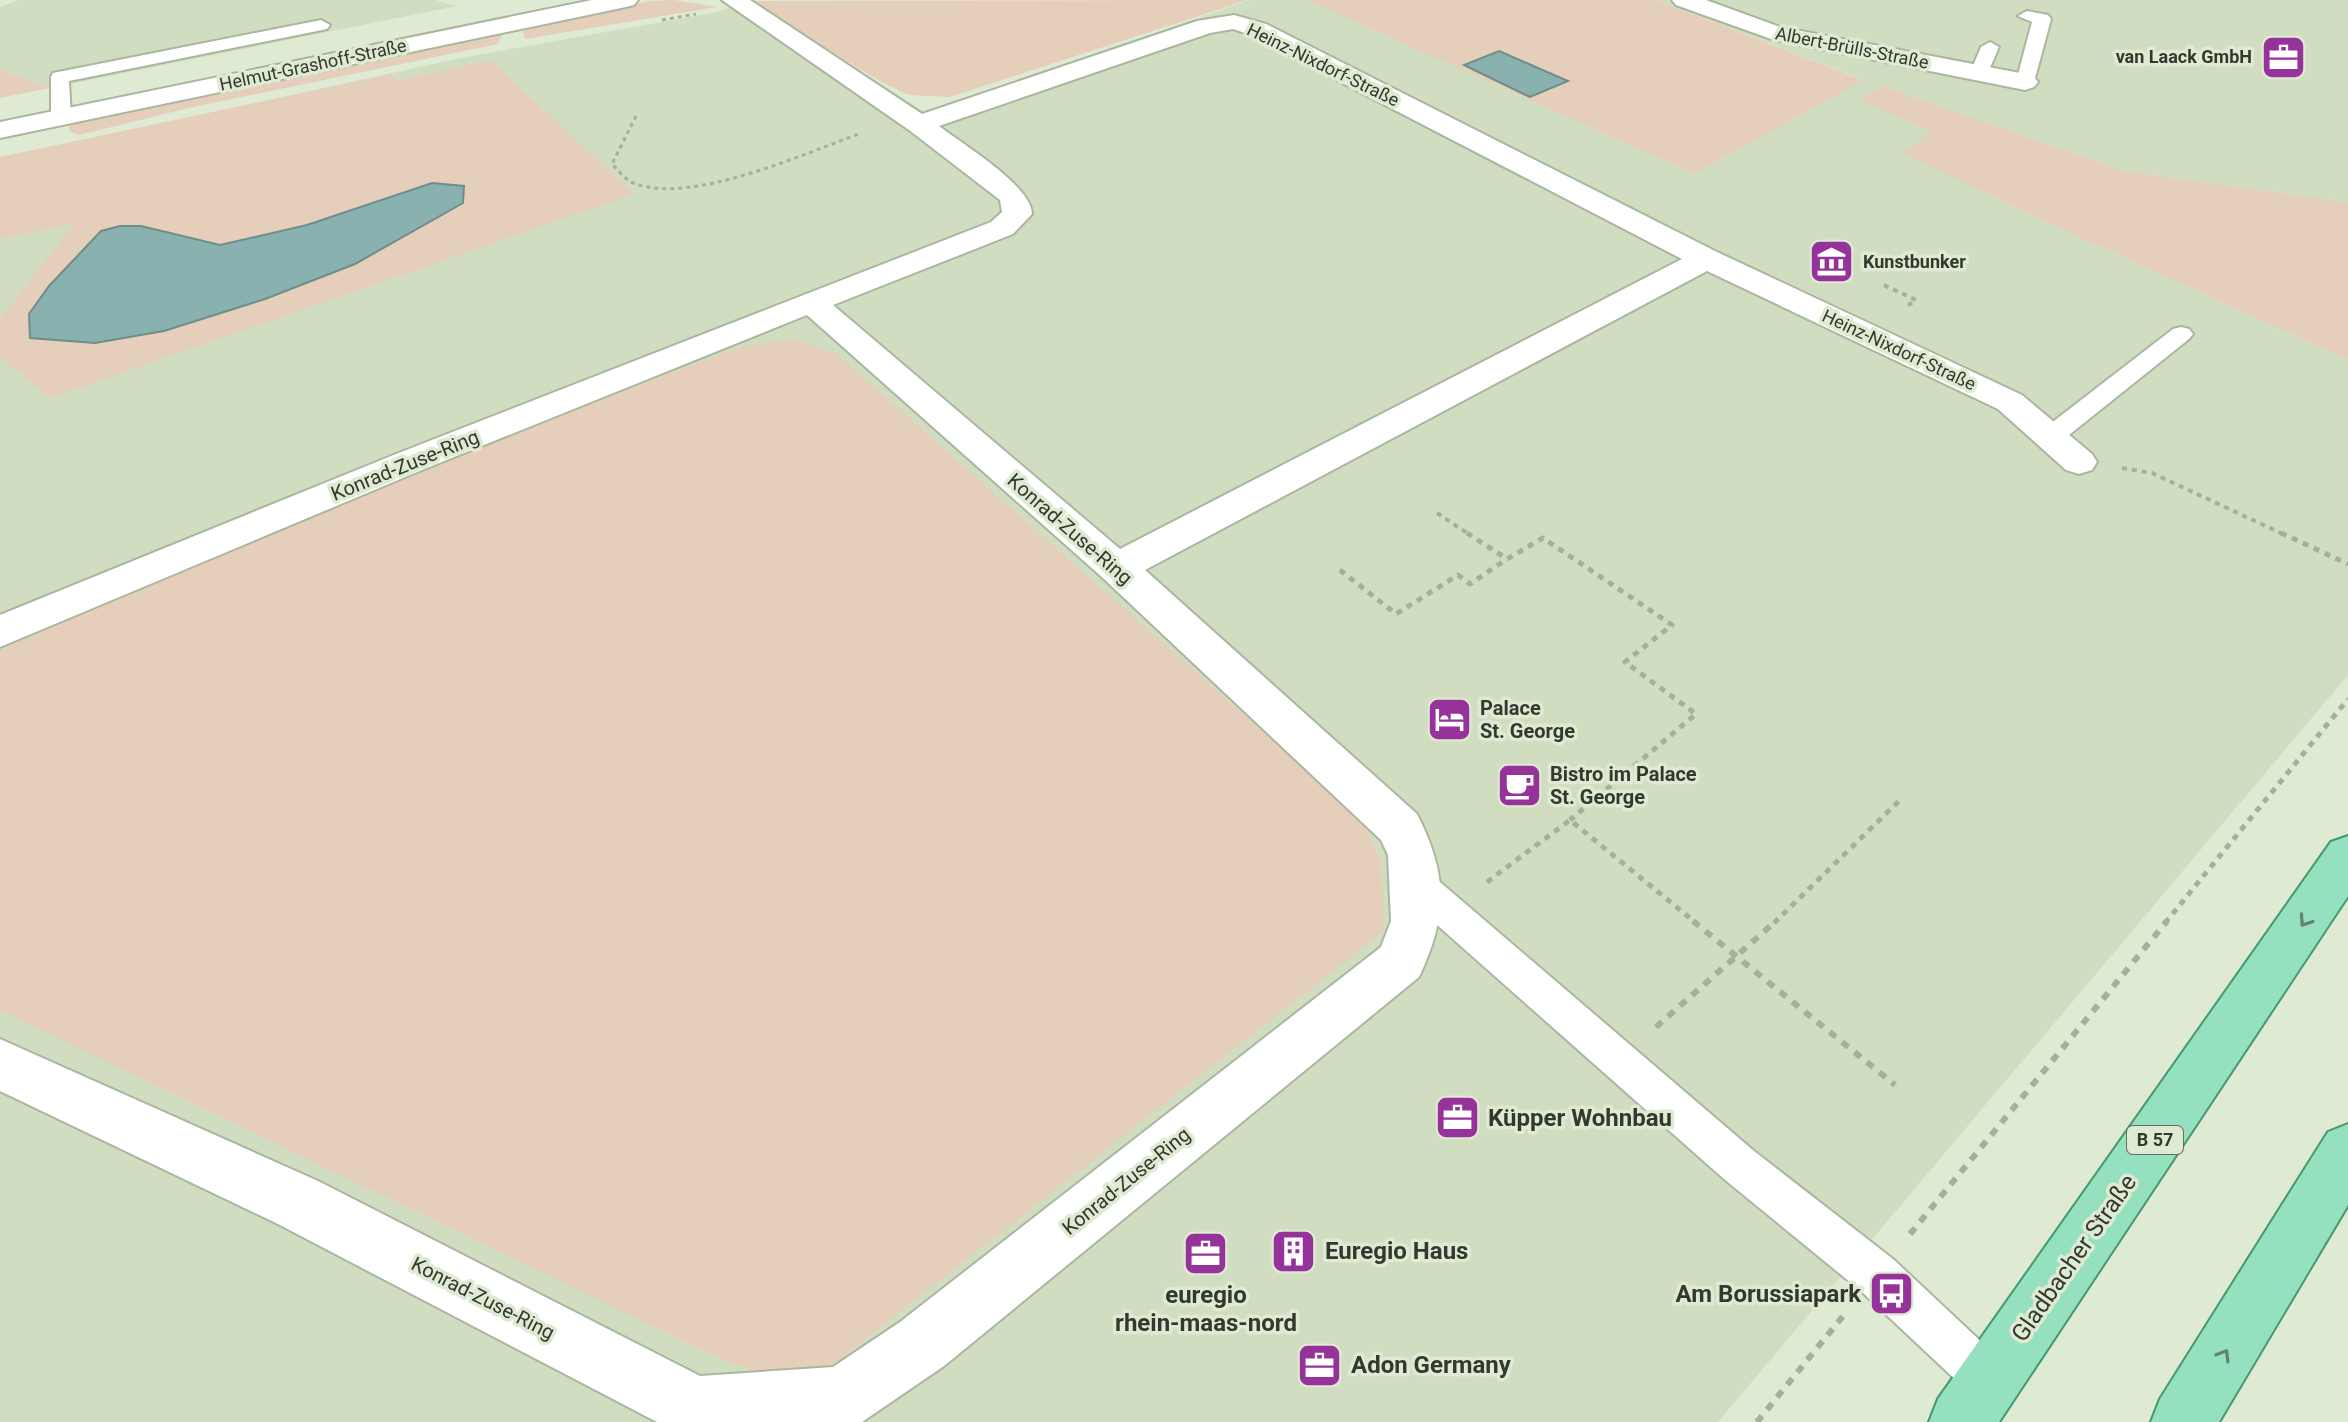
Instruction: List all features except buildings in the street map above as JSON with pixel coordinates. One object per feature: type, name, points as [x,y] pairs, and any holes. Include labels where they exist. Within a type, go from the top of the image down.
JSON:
[{"type":"main road","name":"Gladbacher Straße","points":[[1975,1401],[2348,856]]},
{"type":"main road","points":[[2183,1422],[2348,1152]]},
{"type":"street","name":"Helmut-Grashoff-Straße","points":[[0,130],[590,3],[626,0]]},
{"type":"street","name":"Konrad-Zuse-Ring","points":[[0,632],[409,462],[1002,228],[1017,214],[1017,205],[1011,195],[914,121],[734,0]]},
{"type":"street","name":"Albert-Brülls-Straße","points":[[1684,0],[1774,33],[2025,82]]},
{"type":"street","name":"Heinz-Nixdorf-Straße","points":[[914,121],[1206,26],[1234,22],[1257,29],[1706,259],[2010,402],[2079,462]]},
{"type":"street","points":[[1117,568],[1706,259]]},
{"type":"street","name":"Konrad-Zuse-Ring","points":[[0,1064],[297,1202],[696,1408],[843,1398],[922,1344],[1401,961],[1416,921],[1431,896],[1400,828],[1117,568],[811,302]]},
{"type":"lane","points":[[2025,82],[2042,19],[2027,16]]},
{"type":"lane","points":[[61,118],[60,77],[321,25]]},
{"type":"lane","points":[[1979,73],[1990,47]]},
{"type":"lane","points":[[2050,437],[2181,334]]},
{"type":"lane","points":[[1431,896],[1739,1165],[1877,1275],[1975,1401]]},
{"type":"path","points":[[636,116],[612,164],[633,184],[661,188],[702,187],[914,121]]},
{"type":"path","points":[[1884,285],[1910,297]]},
{"type":"path","points":[[2079,462],[2152,473],[2348,564]]},
{"type":"path","points":[[1437,513],[1507,559]]},
{"type":"path","points":[[1340,570],[1396,614],[1458,575],[1470,584],[1543,538],[1672,625],[1625,662],[1696,714],[1570,820],[1431,896]]},
{"type":"path","points":[[1757,1422],[2348,699]]},
{"type":"path","points":[[1619,1058],[1737,958],[1902,798]]},
{"type":"path","points":[[1570,820],[1895,1085]]},
{"type":"shaded area","points":[[19,0],[435,0],[456,6],[50,88],[0,70],[0,7]]},
{"type":"shaded area","points":[[674,0],[717,7],[525,39],[522,28],[650,1]]},
{"type":"shaded area","points":[[1248,0],[950,97],[909,95],[881,82],[750,1]]},
{"type":"shaded area","points":[[1250,0],[1309,0],[1694,174],[1862,79],[1656,0],[2348,0],[2348,202],[2123,171],[1883,86],[1933,132],[1904,153],[2029,214],[2348,360],[2348,675],[1718,1422],[0,1422],[0,159],[461,58],[718,12],[750,1],[926,113]]},
{"type":"shaded area","points":[[1307,0],[1656,0],[1863,80],[1694,174]]},
{"type":"shaded area","points":[[503,33],[498,44],[193,107],[79,135],[69,131],[69,123]]},
{"type":"shaded area","points":[[490,60],[634,194],[50,398],[0,357],[0,319],[74,224],[0,239],[0,157],[392,74],[396,81]]},
{"type":"shaded area","points":[[0,70],[50,88],[0,98]]},
{"type":"shaded area","points":[[1883,86],[2123,171],[2348,202],[2348,360],[1903,153],[1932,132],[1860,100]]},
{"type":"shaded area","points":[[792,339],[837,354],[1359,817],[1381,860],[1384,931],[831,1366],[778,1374],[750,1369],[700,1349],[0,1010],[0,650],[384,482],[743,346]]},
{"type":"water","points":[[1499,51],[1568,81],[1530,97],[1464,65]]},
{"type":"water","points":[[432,183],[464,186],[463,203],[355,264],[265,299],[164,331],[95,343],[30,338],[29,314],[49,286],[101,231],[120,226],[141,226],[220,245],[307,225]]},
{"type":"place","name":"van Laack GmbH","points":[[2283,57]]},
{"type":"place","name":"Kunstbunker","points":[[1832,262]]},
{"type":"place","name":"Palace St. George","points":[[1449,720]]},
{"type":"place","name":"Bistro im Palace St. George","points":[[1519,786]]},
{"type":"place","name":"Küpper Wohnbau","points":[[1457,1118]]},
{"type":"place","name":"Euregio Haus","points":[[1294,1251]]},
{"type":"place","name":"euregio rhein-maas-nord","points":[[1206,1253]]},
{"type":"place","name":"Am Borussiapark","points":[[1892,1294]]},
{"type":"place","name":"Adon Germany","points":[[1320,1365]]}]
